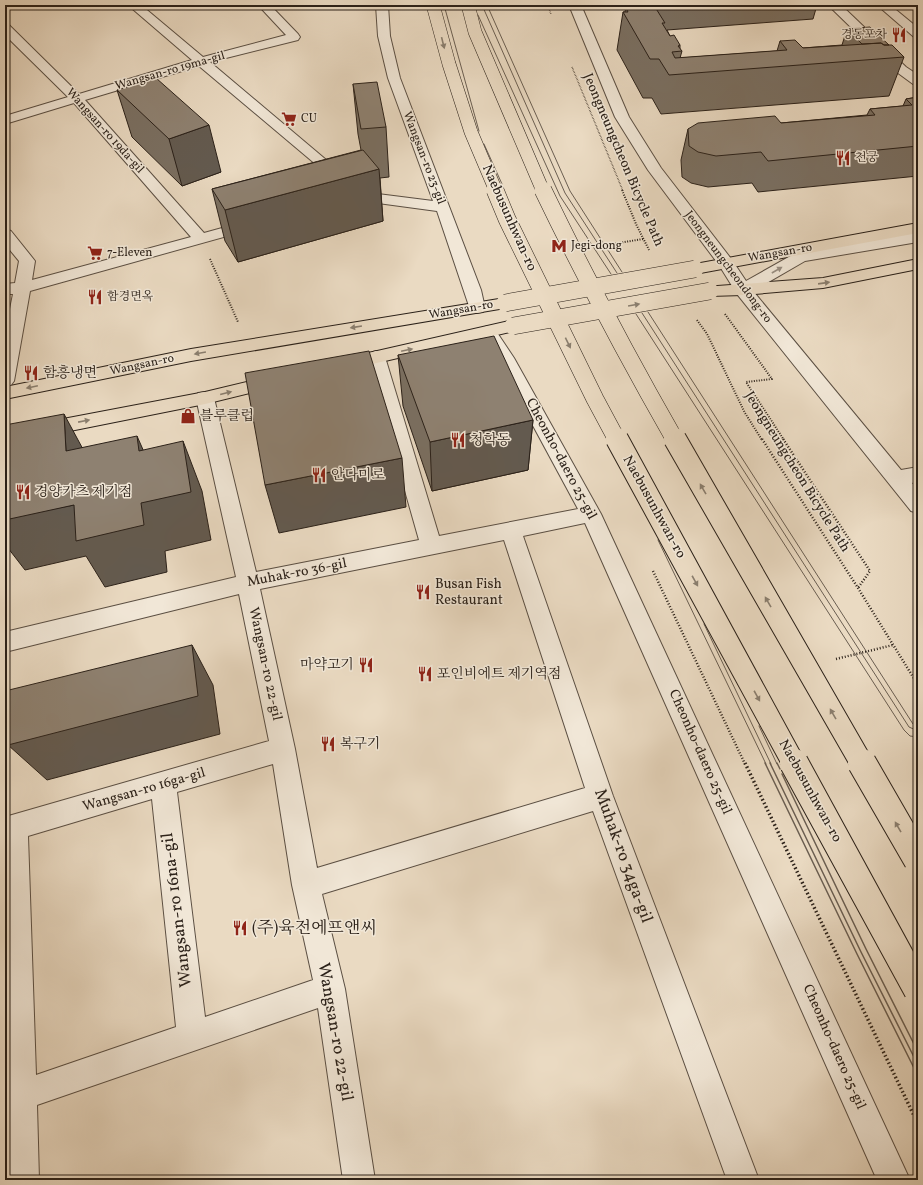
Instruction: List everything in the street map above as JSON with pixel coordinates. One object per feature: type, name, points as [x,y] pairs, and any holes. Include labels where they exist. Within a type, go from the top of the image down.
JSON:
[{"type":"main road","name":"Naebusunhwan-ro","points":[[434,5],[449,64],[471,132],[507,219],[592,392],[918,990]]},
{"type":"main road","points":[[468,5],[475,32],[540,185],[578,263],[635,370],[918,860]]},
{"type":"main road","name":"Wangsan-ro","points":[[5,392],[191,355],[477,308],[918,228]]},
{"type":"main road","name":"Wangsan-ro","points":[[329,368],[513,326],[710,291],[743,290],[823,283],[918,264]]},
{"type":"main road","points":[[5,437],[205,398],[290,377]]},
{"type":"street","points":[[134,5],[362,196]]},
{"type":"street","name":"Wangsan-ro 19ma-gil","points":[[5,120],[201,61],[294,36],[264,5]]},
{"type":"street","name":"Wangsan-ro 23-gil","points":[[382,5],[384,36],[394,78],[473,290],[477,308]]},
{"type":"street","name":"Jeongneungcheondong-ro","points":[[575,5],[622,117],[655,170],[726,263],[743,290],[918,505]]},
{"type":"street","points":[[834,5],[897,65],[918,81]]},
{"type":"street","points":[[883,5],[918,34]]},
{"type":"street","name":"Wangsan-ro 19da-gil","points":[[5,28],[76,98],[201,239]]},
{"type":"street","points":[[897,65],[911,63]]},
{"type":"street","points":[[334,204],[362,196],[443,207]]},
{"type":"street","points":[[5,290],[23,288],[268,221]]},
{"type":"street","points":[[5,234],[27,261],[5,381]]},
{"type":"street","name":"Wangsan-ro","points":[[743,290],[800,257],[918,237]]},
{"type":"street","name":"Cheonho-daero 25-gil","points":[[488,332],[505,358],[591,514],[894,1180]]},
{"type":"street","points":[[376,357],[431,546]]},
{"type":"street","name":"Wangsan-ro 22-gil","points":[[205,398],[248,582],[283,749],[306,885],[330,989],[359,1180]]},
{"type":"street","points":[[897,479],[918,474]]},
{"type":"street","name":"Muhak-ro 36-gil","points":[[5,642],[248,582],[591,514]]},
{"type":"street","name":"Muhak-ro 34ga-gil","points":[[511,530],[600,796],[742,1180]]},
{"type":"street","name":"Wangsan-ro 16ga-gil","points":[[10,829],[283,749]]},
{"type":"street","name":"Wangsan-ro 16na-gil","points":[[163,784],[192,1036]]},
{"type":"street","points":[[306,885],[600,796]]},
{"type":"street","points":[[10,829],[13,1098],[23,1180]]},
{"type":"street","points":[[13,1098],[330,989]]},
{"type":"path","points":[[547,5],[553,20]]},
{"type":"path","name":"Jeongneungcheon Bicycle Path","points":[[571,63],[636,224],[651,254]]},
{"type":"path","points":[[201,239],[239,326]]},
{"type":"path","points":[[724,313],[772,379],[746,382],[870,571],[858,588]]},
{"type":"path","name":"Jeongneungcheon Bicycle Path","points":[[694,316],[707,334],[745,413],[858,588],[918,685]]},
{"type":"path","points":[[652,569],[918,1124]]},
{"type":"pier","points":[[426,5],[493,5],[538,120],[577,206],[676,377],[918,766],[918,1076],[800,849],[515,254],[463,139]]},
{"type":"building","points":[[633,5],[640,5],[642,8],[655,7],[665,23],[662,23],[670,36],[674,35],[680,45],[678,46],[682,51],[672,52],[675,58],[787,50],[780,41],[795,40],[803,48],[881,43],[884,45],[892,45],[904,57],[669,75],[659,59],[650,59],[623,12],[628,12],[626,8],[634,8]]},
{"type":"building","points":[[642,5],[701,5],[656,8],[643,7]]},
{"type":"building","points":[[870,27],[889,45],[884,45],[881,43],[862,44],[847,29]]},
{"type":"building","points":[[156,78],[209,125],[169,139],[117,90]]},
{"type":"building","points":[[377,82],[386,127],[361,129],[353,84]]},
{"type":"building","points":[[918,97],[918,146],[768,161],[761,152],[716,156],[698,152],[689,146],[688,129],[698,123],[775,116],[781,123],[875,115],[870,109],[912,105],[906,99]]},
{"type":"building","points":[[363,150],[379,169],[225,210],[212,189]]},
{"type":"building","points":[[494,336],[533,420],[430,442],[398,355]]},
{"type":"building","points":[[369,351],[402,458],[265,485],[245,373]]},
{"type":"building","points":[[64,414],[66,451],[137,436],[139,451],[183,441],[191,492],[141,503],[144,525],[76,541],[74,505],[5,520],[5,425]]},
{"type":"building","points":[[192,645],[198,696],[8,745],[9,690]]},
{"type":"place","name":"경동포차","points":[[899,35]]},
{"type":"place","name":"CU","points":[[289,119]]},
{"type":"place","name":"천궁","points":[[843,158]]},
{"type":"place","name":"Jegi-dong","points":[[559,246]]},
{"type":"place","name":"7-Eleven","points":[[95,253]]},
{"type":"place","name":"함경면옥","points":[[95,297]]},
{"type":"place","name":"함흥냉면","points":[[31,373]]},
{"type":"place","name":"블루클럽","points":[[188,416]]},
{"type":"place","name":"청학동","points":[[458,440]]},
{"type":"place","name":"안다미로","points":[[319,475]]},
{"type":"place","name":"경양카츠 제기점","points":[[23,492]]},
{"type":"place","name":"Busan Fish Restaurant","points":[[423,592]]},
{"type":"place","name":"마약고기","points":[[366,665]]},
{"type":"place","name":"포인비에트 제기역점","points":[[425,674]]},
{"type":"place","name":"복구기","points":[[328,744]]},
{"type":"place","name":"(주)육전에프앤씨","points":[[240,928]]}]
